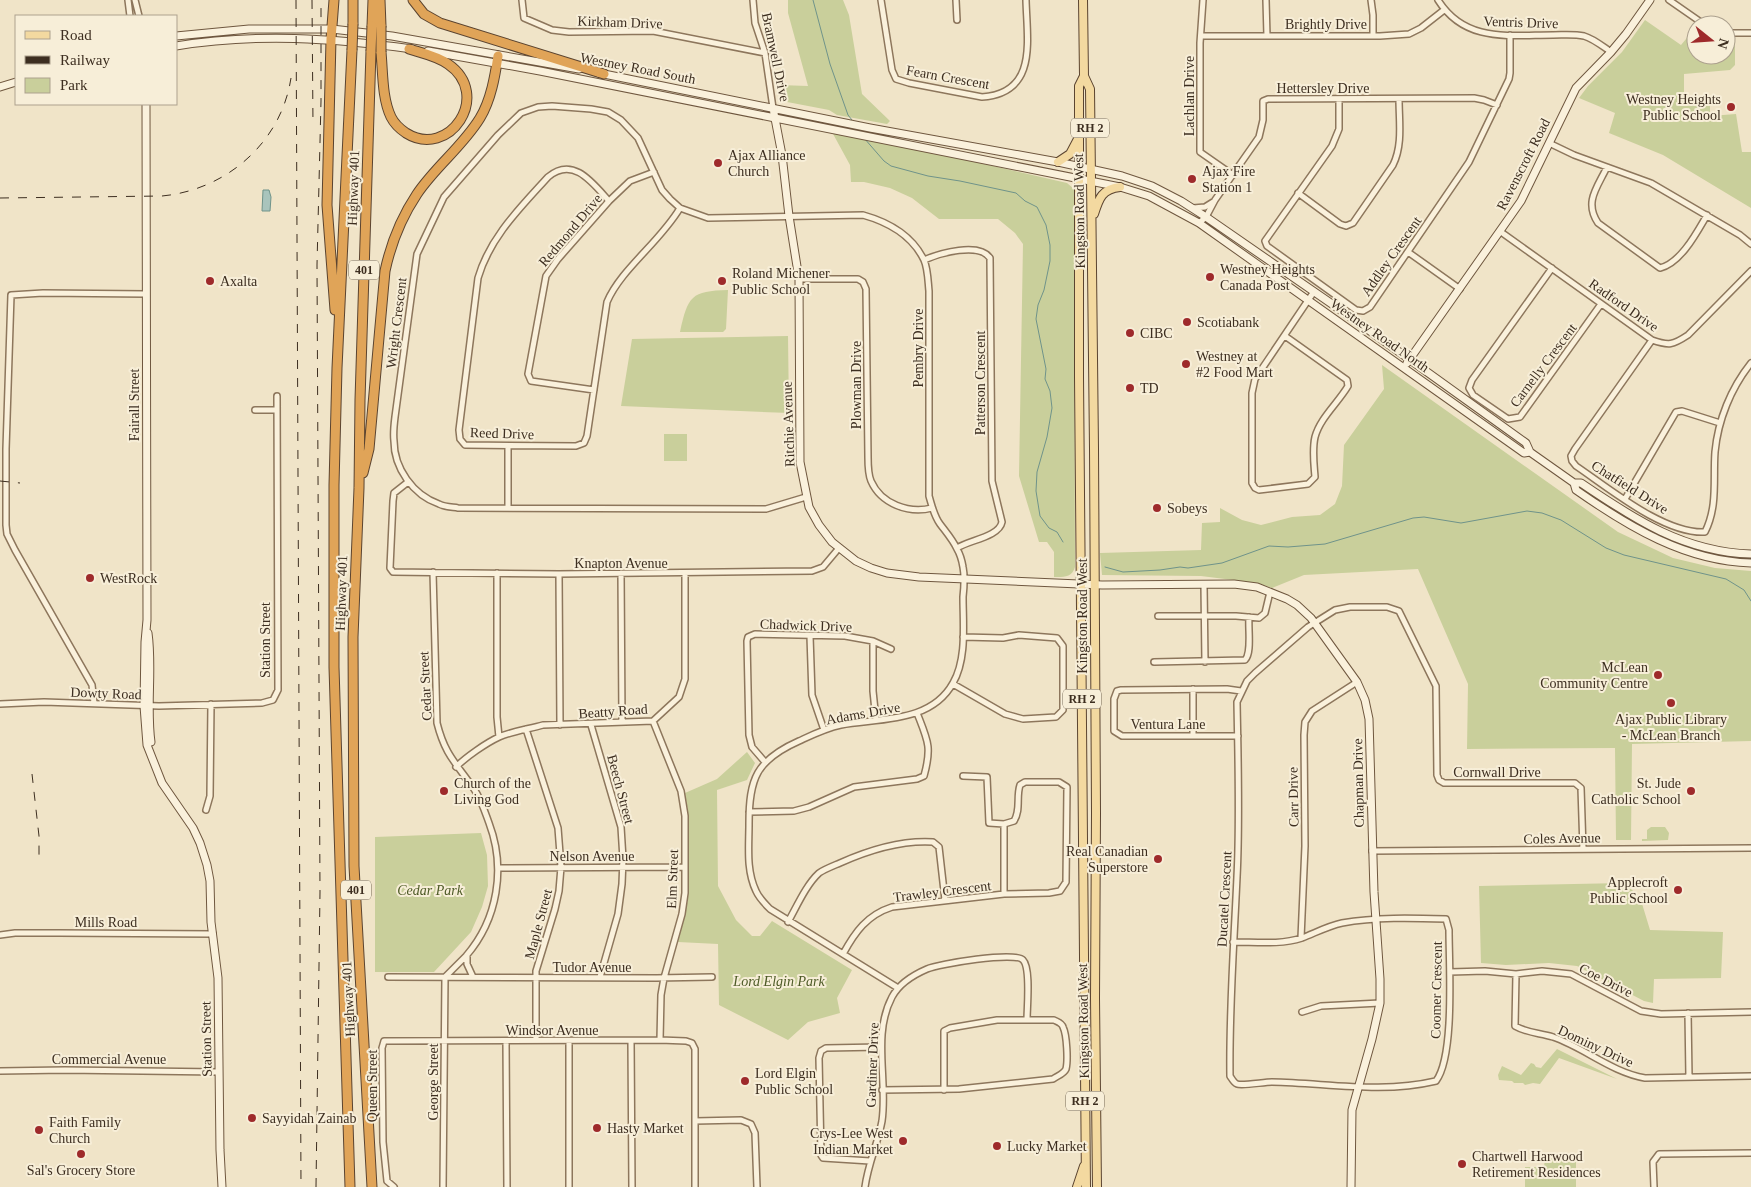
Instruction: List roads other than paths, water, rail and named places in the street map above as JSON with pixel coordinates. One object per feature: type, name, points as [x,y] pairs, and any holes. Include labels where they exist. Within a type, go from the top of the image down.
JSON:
[{"type":"highway","points":[[334,0],[331,39],[327,204],[337,368]]},
{"type":"highway","name":"Highway 401","points":[[350,1187],[334,667],[334,485],[337,368],[354,0]]},
{"type":"highway","name":"Highway 401","points":[[372,1187],[354,866],[352,637],[359,488],[360,390],[373,0]]},
{"type":"highway","points":[[380,0],[381,52],[386,105],[392,118],[404,132],[419,139],[438,137],[456,126],[464,117],[468,95],[455,70],[447,63],[409,49]]},
{"type":"highway","points":[[413,0],[424,14],[440,23],[604,74]]},
{"type":"highway","points":[[359,488],[369,449],[386,271],[390,250],[402,219],[418,192],[480,119],[491,92],[497,60]]},
{"type":"main road","name":"Kingston Road West","points":[[1083,0],[1084,76],[1090,89],[1092,224],[1096,813],[1094,998],[1097,1187]]},
{"type":"main road","name":"Ravenscroft Road","points":[[1404,368],[1522,201],[1576,88],[1611,52],[1650,0]]},
{"type":"main road","name":"Westney Road South","points":[[178,36],[249,29],[332,29],[392,36],[540,71],[870,138],[936,149],[1080,178]]},
{"type":"main road","name":"Westney Road South","points":[[178,46],[224,40],[304,38],[386,44],[409,49],[604,74],[870,128],[1090,169]]},
{"type":"main road","name":"Kingston Road West","points":[[1084,76],[1079,86],[1086,1187]]},
{"type":"main road","points":[[0,87],[15,82]]},
{"type":"main road","name":"Fairall Street","points":[[146,105],[147,620],[144,642],[147,706]]},
{"type":"main road","name":"Bramwell Drive","points":[[774,108],[776,118]]},
{"type":"main road","name":"Ritchie Avenue","points":[[776,118],[799,279],[800,462],[806,497],[819,526],[839,548],[856,561],[887,573],[964,580],[1094,584]]},
{"type":"main road","points":[[1058,162],[1070,154],[1080,135]]},
{"type":"main road","name":"Westney Road North","points":[[1090,169],[1122,176],[1152,186],[1206,217],[1526,444],[1530,452],[1574,483],[1581,483],[1624,513],[1671,536],[1720,550],[1751,554]]},
{"type":"main road","name":"Westney Road North","points":[[1080,178],[1120,186],[1149,196],[1199,223],[1524,453],[1530,452]]},
{"type":"main road","points":[[1092,224],[1102,195],[1106,190],[1120,186]]},
{"type":"main road","points":[[1272,274],[1277,267]]},
{"type":"main road","name":"Westney Road North","points":[[1574,483],[1576,490],[1612,515],[1674,548],[1717,560],[1751,564]]},
{"type":"main road","name":"Chapman Drive","points":[[1094,584],[1240,585],[1257,587],[1279,595],[1297,605],[1315,623],[1357,682],[1369,719],[1372,852],[1380,1003],[1352,1110],[1351,1187]]},
{"type":"main road","name":"Station Street","points":[[147,706],[145,733],[147,745],[162,783],[193,828],[204,851],[210,881],[218,978],[222,1187]]},
{"type":"main road","points":[[1077,1187],[1086,1162]]},
{"type":"main road","points":[[1097,1178],[1104,1187]]},
{"type":"street","points":[[128,0],[130,15]]},
{"type":"street","points":[[135,0],[139,15]]},
{"type":"street","name":"Kirkham Drive","points":[[522,0],[524,18],[552,30],[569,32],[653,32],[765,53]]},
{"type":"street","name":"Bramwell Drive","points":[[753,0],[755,24],[765,53],[774,108]]},
{"type":"street","name":"Fearn Crescent","points":[[881,0],[892,70],[896,79],[909,84],[982,98],[995,97],[1019,82],[1027,58],[1026,0]]},
{"type":"street","points":[[956,0],[957,20]]},
{"type":"street","name":"Lachlan Drive","points":[[1203,0],[1200,152],[1233,175]]},
{"type":"street","points":[[1266,0],[1267,36]]},
{"type":"street","points":[[1371,0],[1373,36]]},
{"type":"street","name":"Ventris Drive","points":[[1438,0],[1444,10],[1455,20],[1470,30],[1483,34],[1583,36],[1611,52]]},
{"type":"street","points":[[1670,0],[1691,15]]},
{"type":"street","name":"Brightly Drive","points":[[1201,36],[1373,36],[1409,34],[1421,28],[1444,10]]},
{"type":"street","points":[[1736,33],[1751,33]]},
{"type":"street","name":"Addley Crescent","points":[[1339,99],[1338,129],[1332,146],[1269,232],[1265,241],[1267,246],[1356,310],[1363,311],[1370,307],[1468,162],[1497,105],[1510,73],[1510,35]]},
{"type":"street","name":"Hettersley Drive","points":[[1199,223],[1206,217],[1215,200],[1259,138],[1263,120],[1262,101],[1268,99],[1474,98],[1497,105]]},
{"type":"street","points":[[1298,193],[1340,224],[1346,226],[1353,223],[1397,158],[1399,147],[1399,99]]},
{"type":"street","name":"Wright Crescent","points":[[789,216],[708,218],[680,208],[662,190],[638,138],[621,120],[608,112],[591,109],[538,107],[521,113],[444,197],[417,254],[393,442],[397,462],[408,482],[428,500],[440,505],[458,508],[766,509],[806,497]]},
{"type":"street","points":[[1549,143],[1574,155],[1651,183],[1707,214],[1751,244]]},
{"type":"street","points":[[1607,167],[1591,205],[1592,214],[1598,223],[1660,268],[1668,266],[1690,242],[1707,214]]},
{"type":"street","name":"Reed Drive","points":[[609,200],[584,175],[575,170],[556,170],[503,227],[482,264],[478,278],[459,430],[460,439],[465,445],[576,446],[584,443],[587,436],[607,302],[613,289],[671,223],[680,208]]},
{"type":"street","name":"Redmond Drive","points":[[594,390],[531,381],[528,374],[546,276],[558,259],[609,200],[630,181],[654,172]]},
{"type":"street","points":[[1192,208],[1206,207],[1215,200]]},
{"type":"street","name":"Pembry Drive","points":[[789,216],[863,216],[881,220],[904,234],[924,260],[929,291],[929,496],[938,522],[957,548],[964,567],[964,580]]},
{"type":"street","name":"Radford Drive","points":[[1501,232],[1652,340],[1666,345],[1676,343],[1688,335],[1751,271]]},
{"type":"street","name":"Patterson Crescent","points":[[924,260],[952,251],[980,251],[987,253],[990,258],[992,481],[1002,522],[1001,528],[994,533],[957,548]]},
{"type":"street","points":[[1408,252],[1460,289]]},
{"type":"street","name":"Carnelly Crescent","points":[[1552,268],[1472,380],[1469,388],[1473,395],[1508,419],[1520,417],[1602,304]]},
{"type":"street","name":"Plowman Drive","points":[[799,279],[858,279],[863,282],[866,289],[868,457],[871,481],[884,499],[902,508],[920,510],[932,508]]},
{"type":"street","points":[[94,703],[92,685],[7,534],[6,449],[11,295],[60,293],[146,294]]},
{"type":"street","points":[[1285,336],[1347,380],[1348,386],[1320,425],[1315,436],[1315,477],[1308,484],[1259,490],[1254,488],[1252,483],[1252,393],[1255,379],[1313,293]]},
{"type":"street","name":"Chatfield Drive","points":[[1652,340],[1571,456],[1572,461],[1576,466],[1625,499],[1663,522],[1696,532],[1706,532],[1710,524],[1715,500],[1716,451],[1720,423],[1732,392],[1751,363]]},
{"type":"street","name":"Station Street","points":[[211,704],[262,703],[273,700],[278,690],[277,396]]},
{"type":"street","points":[[255,410],[276,410]]},
{"type":"street","points":[[1625,499],[1676,412],[1682,411],[1720,423]]},
{"type":"street","points":[[508,446],[508,508]]},
{"type":"street","name":"Knapton Avenue","points":[[408,482],[394,494],[390,568],[393,572],[684,574],[812,571],[823,567],[839,548]]},
{"type":"street","name":"Cedar Street","points":[[433,572],[437,723],[444,747],[456,767],[474,790],[484,809],[495,839],[498,868],[497,889],[489,920],[467,955],[445,977]]},
{"type":"street","points":[[497,573],[497,717],[499,737]]},
{"type":"street","points":[[621,573],[622,722]]},
{"type":"street","points":[[559,574],[560,725]]},
{"type":"street","name":"Beatty Road","points":[[456,767],[499,737],[526,730],[542,726],[653,721],[661,715],[679,697],[685,679],[684,574]]},
{"type":"street","name":"Adams Drive","points":[[898,988],[788,922],[770,909],[756,892],[748,869],[748,812],[750,798],[754,780],[765,762],[780,749],[824,730],[839,726],[904,718],[917,714],[939,700],[953,684],[959,670],[964,580]]},
{"type":"street","points":[[1204,585],[1205,662]]},
{"type":"street","points":[[1158,616],[1204,615],[1256,619],[1262,617],[1270,592]]},
{"type":"street","name":"Cornwall Drive","points":[[1315,623],[1335,610],[1350,607],[1387,607],[1399,611],[1436,686],[1437,775],[1439,780],[1444,783],[1575,783],[1581,788],[1582,849]]},
{"type":"street","points":[[1154,662],[1240,662],[1245,660],[1249,654],[1249,617]]},
{"type":"street","points":[[1241,691],[1246,682],[1255,673],[1315,623]]},
{"type":"street","name":"Chadwick Drive","points":[[765,762],[752,747],[748,734],[748,637],[754,634],[845,636],[873,641],[891,649]]},
{"type":"street","points":[[953,684],[1005,714],[1023,719],[1056,718],[1063,710],[1063,646],[1057,638],[1019,635],[1004,638],[962,637]]},
{"type":"street","points":[[810,636],[812,695],[824,730]]},
{"type":"street","points":[[873,641],[873,691],[876,720]]},
{"type":"street","name":"Carr Drive","points":[[1301,938],[1305,846],[1305,722],[1312,711],[1357,682]]},
{"type":"street","points":[[1193,689],[1193,735]]},
{"type":"street","name":"Ventura Lane","points":[[1238,736],[1119,735],[1114,731],[1114,699],[1117,691],[1122,690],[1228,689],[1241,691]]},
{"type":"street","name":"Ducatel Crescent","points":[[1241,691],[1237,702],[1237,876],[1230,1000],[1230,1067],[1232,1080],[1238,1084],[1273,1082],[1358,1087]]},
{"type":"street","name":"Dowty Road","points":[[0,704],[12,702],[94,703],[147,706],[211,704]]},
{"type":"street","points":[[206,810],[210,796],[211,704]]},
{"type":"street","points":[[748,812],[794,811],[809,807],[854,787],[917,779],[924,776],[928,760],[929,743],[917,714]]},
{"type":"street","name":"Elm Street","points":[[653,721],[684,800],[685,894],[682,914],[661,995],[660,1040]]},
{"type":"street","name":"Beech Street","points":[[591,725],[621,827],[622,884],[618,914],[600,977]]},
{"type":"street","name":"Maple Street","points":[[526,730],[558,828],[561,867],[555,909],[536,971],[536,1040]]},
{"type":"street","points":[[963,776],[987,777],[989,823],[1004,824]]},
{"type":"street","name":"Trawley Crescent","points":[[843,954],[858,928],[880,911],[892,907],[1004,894],[1060,891],[1066,882],[1067,787],[1059,782],[1025,782],[1020,785],[1018,814],[1014,821],[1004,824],[1004,894]]},
{"type":"street","points":[[788,922],[813,880],[821,872],[865,851],[880,847],[925,841],[933,842],[938,847],[945,900]]},
{"type":"street","name":"Coles Avenue","points":[[1372,852],[1751,848]]},
{"type":"street","name":"Nelson Avenue","points":[[498,868],[685,867]]},
{"type":"street","points":[[1233,942],[1275,942],[1301,938],[1338,924],[1376,919]]},
{"type":"street","name":"Coomer Crescent","points":[[1358,1087],[1401,1087],[1436,1081],[1441,1074],[1449,1032],[1449,930],[1446,919],[1376,919]]},
{"type":"street","name":"Mills Road","points":[[0,935],[15,933],[213,934]]},
{"type":"street","points":[[467,955],[467,964],[473,977]]},
{"type":"street","name":"Gardiner Drive","points":[[865,1187],[870,1161],[882,1120],[883,1021],[889,1003],[898,988],[904,982],[936,965],[1003,957],[1021,958],[1024,960],[1027,970],[1027,1020]]},
{"type":"street","name":"Coe Drive","points":[[1450,972],[1516,974],[1542,971],[1571,974],[1641,1011],[1661,1014],[1751,1012]]},
{"type":"street","name":"Dominy Drive","points":[[1516,974],[1515,1026],[1521,1029],[1568,1043],[1630,1076],[1645,1078],[1751,1076]]},
{"type":"street","name":"Tudor Avenue","points":[[388,977],[712,977]]},
{"type":"street","name":"George Street","points":[[444,1187],[445,977]]},
{"type":"street","points":[[1302,1012],[1321,1006],[1380,1003]]},
{"type":"street","points":[[1688,1013],[1689,1077]]},
{"type":"street","points":[[882,1090],[944,1090],[1053,1079],[1062,1074],[1066,1069],[1067,1045],[1064,1028],[1054,1020],[998,1020],[950,1028],[944,1031],[944,1090]]},
{"type":"street","name":"Windsor Avenue","points":[[444,1041],[660,1040],[686,1041],[692,1044],[695,1050],[695,1187]]},
{"type":"street","name":"Queen Street","points":[[394,1187],[387,1181],[383,1142],[384,1041],[444,1041]]},
{"type":"street","points":[[506,1041],[507,1187]]},
{"type":"street","points":[[569,1041],[569,1187]]},
{"type":"street","points":[[631,1041],[632,1187]]},
{"type":"street","points":[[870,1161],[831,1160],[823,1158],[821,1155],[819,1058],[821,1051],[826,1048],[882,1047]]},
{"type":"street","name":"Commercial Avenue","points":[[0,1071],[219,1072]]},
{"type":"street","points":[[695,1121],[741,1120],[751,1124],[755,1134],[757,1187]]},
{"type":"street","points":[[1654,1187],[1654,1162],[1659,1154],[1751,1153]]},
{"type":"water","points":[[263,190],[269,190],[271,197],[270,211],[262,211]]},
{"type":"waterway","points":[[813,0],[830,64],[848,115],[852,120]]},
{"type":"waterway","points":[[864,138],[884,161],[891,166],[928,176],[1016,193],[1025,201],[1037,207],[1046,225],[1050,245],[1050,261],[1036,319],[1046,369],[1045,379],[1050,391],[1052,408],[1047,437],[1037,472],[1036,491],[1040,516],[1049,528],[1057,532],[1063,542]]},
{"type":"waterway","points":[[1105,567],[1123,572],[1188,568],[1222,563],[1269,546],[1288,547],[1325,544],[1413,518],[1424,517],[1461,523],[1527,511],[1542,513],[1561,520],[1606,548],[1624,555],[1726,579],[1744,590],[1751,601]]},
{"type":"railway","points":[[296,0],[301,1187]]},
{"type":"railway","points":[[312,0],[313,125]]},
{"type":"railway","points":[[316,1187],[320,892],[317,265],[321,101],[321,0]]},
{"type":"railway","points":[[0,198],[162,196],[186,192],[208,184],[228,173],[247,159],[263,142],[276,123],[285,101],[291,78]]},
{"type":"railway","points":[[0,481],[20,483]]},
{"type":"railway","points":[[32,774],[39,836],[39,860]]},
{"type":"place","name":"Westney Heights Public School","points":[[1731,107]]},
{"type":"place","name":"Ajax Alliance Church","points":[[718,163]]},
{"type":"place","name":"Ajax Fire Station 1","points":[[1192,179]]},
{"type":"place","name":"Westney Heights Canada Post","points":[[1210,277]]},
{"type":"place","name":"Axalta","points":[[210,281]]},
{"type":"place","name":"Roland Michener Public School","points":[[722,281]]},
{"type":"place","name":"Scotiabank","points":[[1187,322]]},
{"type":"place","name":"CIBC","points":[[1130,333]]},
{"type":"place","name":"Westney at #2 Food Mart","points":[[1186,364]]},
{"type":"place","name":"TD","points":[[1130,388]]},
{"type":"place","name":"Sobeys","points":[[1157,508]]},
{"type":"place","name":"WestRock","points":[[90,578]]},
{"type":"place","name":"McLean Community Centre","points":[[1658,675]]},
{"type":"place","name":"Ajax Public Library - McLean Branch","points":[[1671,703]]},
{"type":"place","name":"Church of the Living God","points":[[444,791]]},
{"type":"place","name":"St. Jude Catholic School","points":[[1691,791]]},
{"type":"place","name":"Real Canadian Superstore","points":[[1158,859]]},
{"type":"place","name":"Applecroft Public School","points":[[1678,890]]},
{"type":"place","name":"Lord Elgin Public School","points":[[745,1081]]},
{"type":"place","name":"Sayyidah Zainab","points":[[252,1118]]},
{"type":"place","name":"Hasty Market","points":[[597,1128]]},
{"type":"place","name":"Faith Family Church","points":[[39,1130]]},
{"type":"place","name":"Crys-Lee West Indian Market","points":[[903,1141]]},
{"type":"place","name":"Lucky Market","points":[[997,1146]]},
{"type":"place","name":"Sal's Grocery Store","points":[[81,1154]]},
{"type":"place","name":"Chartwell Harwood Retirement Residences","points":[[1462,1164]]},
{"type":"park label","name":"Cedar Park","points":[[430,890]]},
{"type":"park label","name":"Lord Elgin Park","points":[[779,981]]}]
